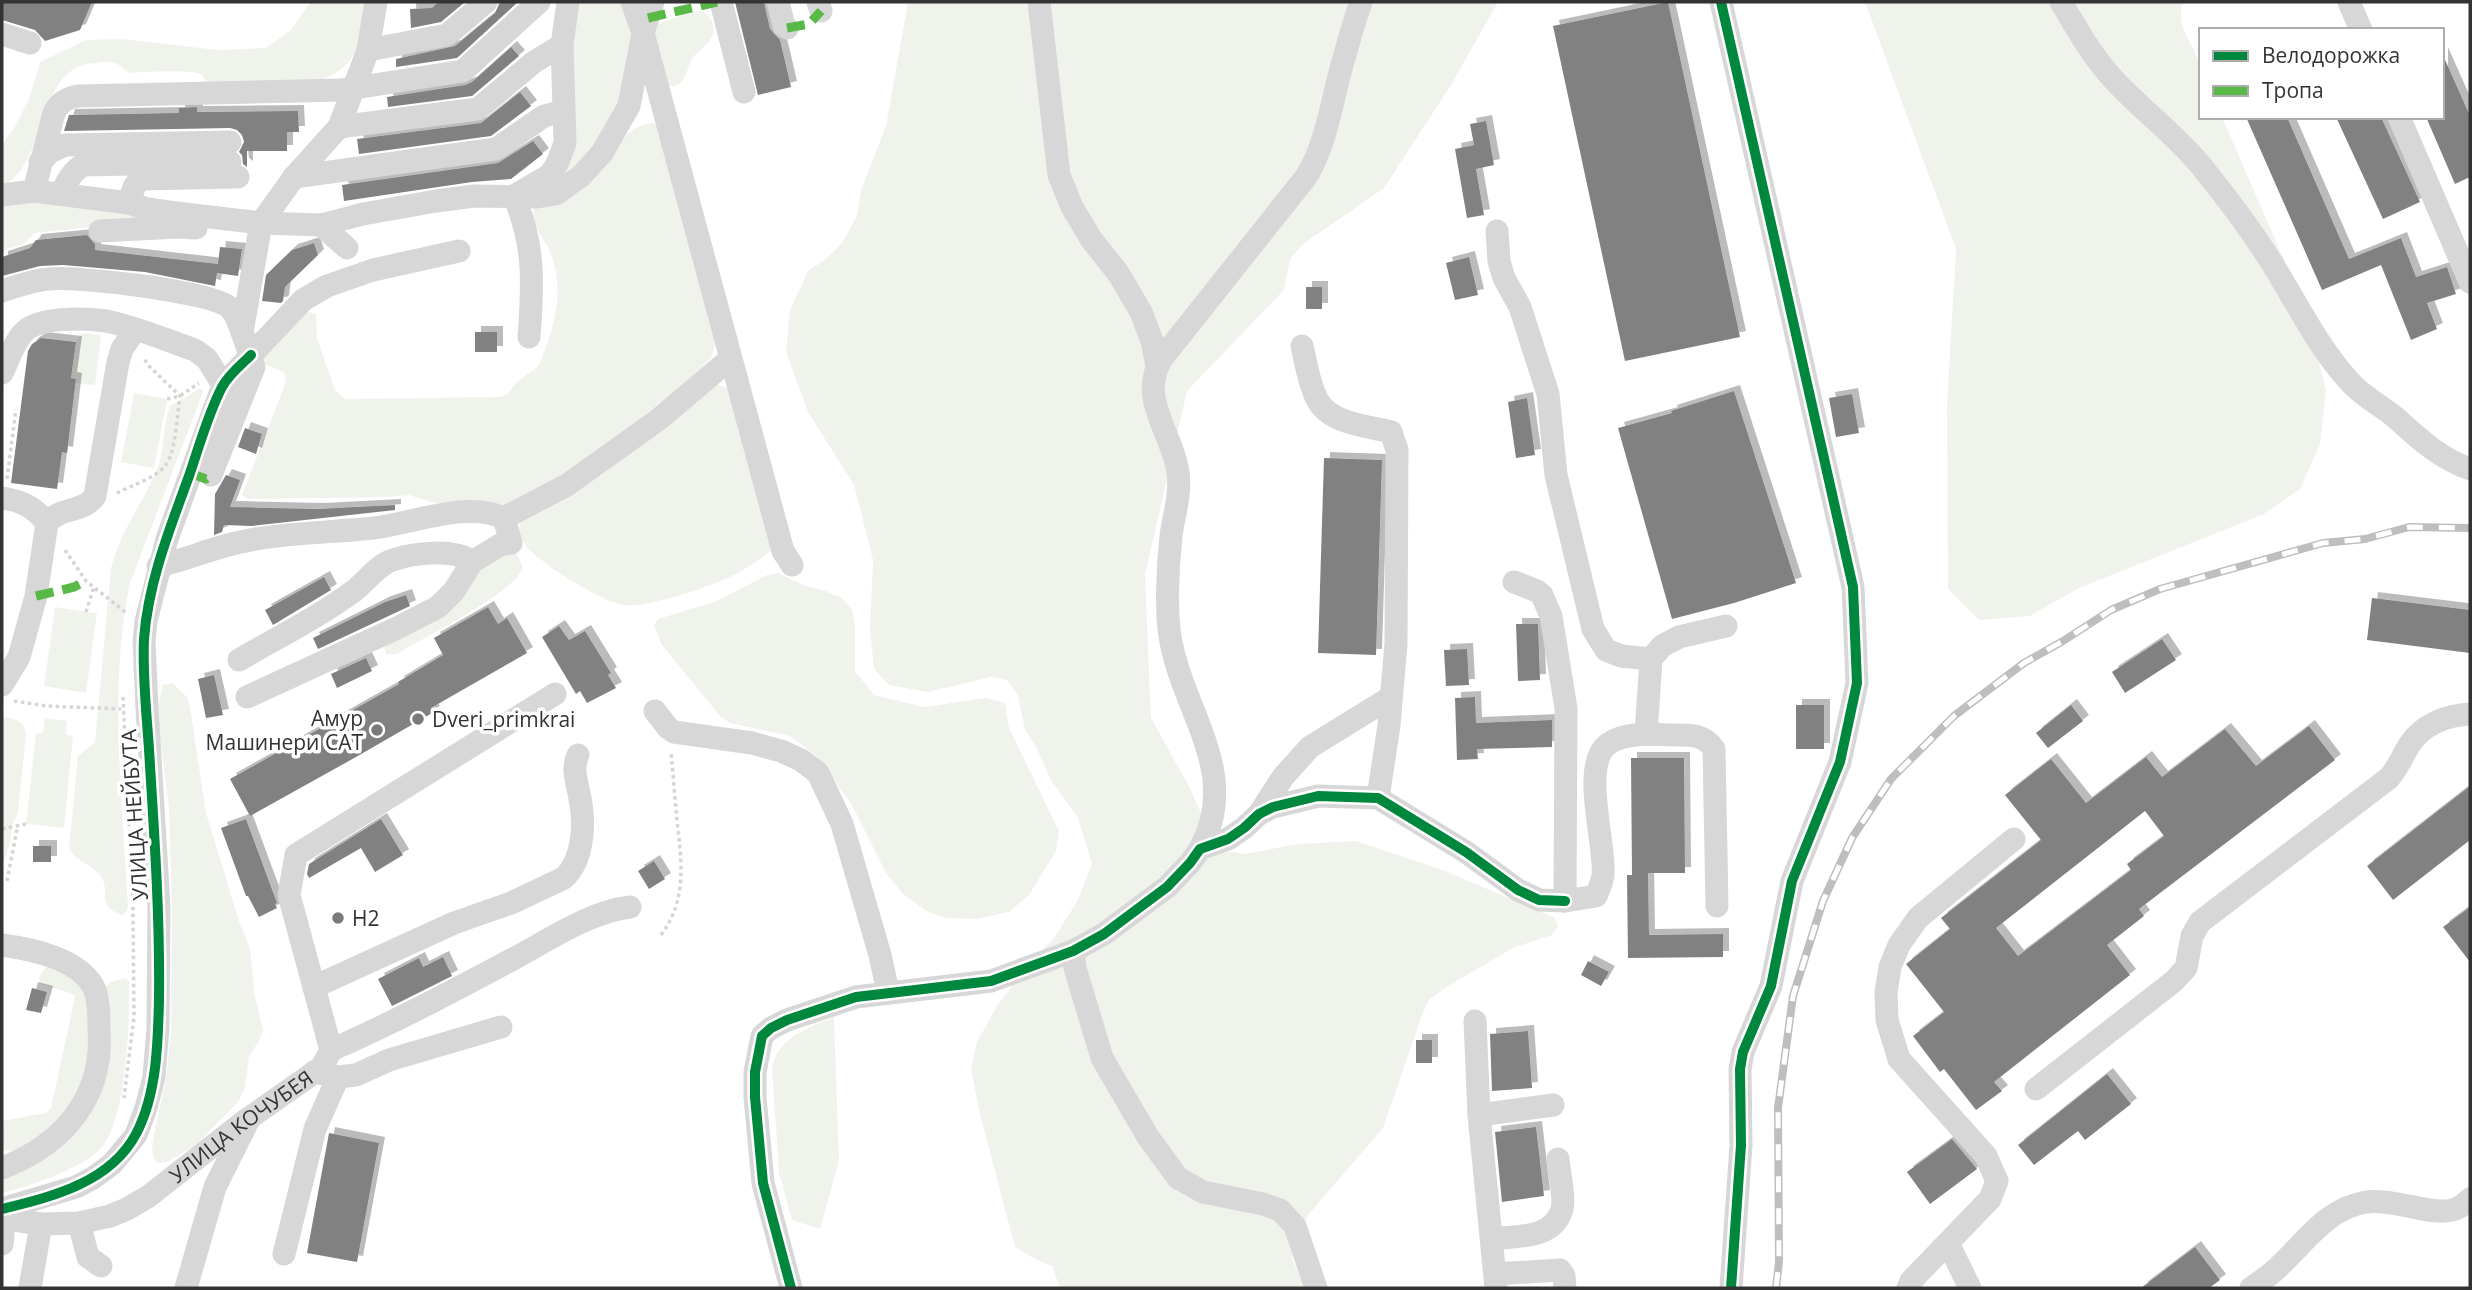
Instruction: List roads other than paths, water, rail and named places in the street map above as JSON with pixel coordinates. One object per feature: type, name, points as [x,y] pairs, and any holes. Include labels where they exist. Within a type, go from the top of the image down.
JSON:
[{"type":"street","points":[[242,332],[259,230],[294,177],[339,127],[369,50],[376,2]]},
{"type":"street","points":[[369,50],[447,35],[486,2]]},
{"type":"street","points":[[34,191],[40,162],[58,106],[68,98],[355,88],[463,71],[539,2]]},
{"type":"street","points":[[514,196],[550,175],[565,142],[562,44],[568,2]]},
{"type":"street","points":[[632,2],[643,33],[783,551],[792,565]]},
{"type":"street","points":[[100,231],[178,227],[259,230],[321,225],[363,214],[436,201],[474,196],[537,197],[556,194],[581,176],[602,153],[629,106],[643,33],[653,2]]},
{"type":"street","points":[[721,2],[744,92]]},
{"type":"street","points":[[778,2],[784,26],[788,28]]},
{"type":"street","points":[[791,1288],[763,1183],[759,1151],[755,1072],[762,1036],[771,1028],[814,1009],[856,997],[991,981],[1073,951],[1104,934],[1167,887],[1190,863],[1211,829],[1216,781],[1171,641],[1170,558],[1179,490],[1173,453],[1164,436],[1153,390],[1157,366],[1152,341],[1141,312],[1118,273],[1091,240],[1072,207],[1059,175],[1039,2]]},
{"type":"street","points":[[1157,366],[1314,164],[1330,117],[1361,2]]},
{"type":"street","points":[[1721,2],[1853,587],[1857,683],[1840,762],[1792,881],[1771,986],[1743,1052],[1741,1145],[1731,1288]]},
{"type":"street","points":[[2061,2],[2098,61],[2201,165],[2233,207],[2285,284],[2324,351],[2350,383],[2428,446],[2447,459],[2470,468]]},
{"type":"street","points":[[2349,2],[2360,28]]},
{"type":"street","points":[[2,34],[30,43]]},
{"type":"street","points":[[339,127],[478,109],[534,62],[562,44]]},
{"type":"street","points":[[294,177],[496,149],[544,117],[563,111]]},
{"type":"street","points":[[2400,119],[2470,282]]},
{"type":"street","points":[[40,162],[50,152],[65,145],[233,160]]},
{"type":"street","points":[[61,194],[69,177],[83,165],[233,160]]},
{"type":"street","points":[[129,203],[134,187],[140,179],[233,160]]},
{"type":"street","points":[[2,195],[34,191],[129,203],[147,209],[259,230]]},
{"type":"street","points":[[514,196],[525,223],[532,269],[529,337]]},
{"type":"street","points":[[321,225],[347,248]]},
{"type":"street","points":[[1497,231],[1499,261],[1504,278],[1520,307],[1548,394],[1556,475],[1593,629],[1606,650],[1621,656],[1651,659]]},
{"type":"street","name":"УЛИЦА НЕЙБУТА","points":[[2,1209],[76,1187],[93,1178],[112,1164],[135,1135],[146,1108],[154,1077],[158,1028],[159,906],[147,708],[144,642],[146,621],[158,566],[219,378],[251,355],[303,300],[327,286],[373,270],[459,251]]},
{"type":"street","points":[[2,291],[37,281],[61,278],[174,290],[209,297],[229,307],[242,332],[254,367],[211,475]]},
{"type":"street","points":[[2,373],[22,333],[32,326],[60,320],[79,320],[106,321],[195,350],[207,359],[219,378]]},
{"type":"street","points":[[4,693],[19,657],[36,596],[47,523],[53,516],[90,504],[95,496],[118,362],[122,349],[135,330]]},
{"type":"street","points":[[1302,346],[1317,400],[1326,410],[1343,420],[1391,432],[1397,450],[1396,644],[1378,798]]},
{"type":"street","points":[[158,566],[191,558],[225,545],[377,528],[431,515],[481,513],[504,518],[567,485],[659,420],[730,359]]},
{"type":"street","points":[[3,498],[20,500],[36,509],[47,523]]},
{"type":"street","points":[[247,696],[438,607],[454,591],[472,562],[500,545],[511,543],[504,518]]},
{"type":"street","points":[[239,660],[351,593],[394,559],[421,554],[446,554],[461,555],[472,562]]},
{"type":"street","points":[[1514,582],[1542,595],[1551,616],[1566,708],[1565,901]]},
{"type":"street","points":[[1646,734],[1651,659],[1662,646],[1679,637],[1726,626]]},
{"type":"street","name":"УЛИЦА КОЧУБЕЯ","points":[[2,1231],[7,1219],[41,1224],[79,1223],[127,1209],[149,1196],[250,1117],[326,1063],[331,1051],[289,895],[296,855],[555,694]]},
{"type":"street","points":[[1200,849],[1228,839],[1244,828],[1259,814],[1283,777],[1310,747],[1391,696]]},
{"type":"street","points":[[2036,1089],[2174,981],[2186,968],[2192,936],[2200,922],[2389,778],[2400,765],[2411,742],[2431,725],[2454,715],[2470,714]]},
{"type":"street","points":[[662,720],[674,732],[782,751],[801,760],[818,773],[842,824],[888,992]]},
{"type":"street","points":[[1259,814],[1273,807],[1318,796],[1378,798],[1466,852],[1518,890],[1539,900],[1565,901],[1596,896],[1603,874],[1594,774],[1601,750],[1610,742],[1646,734],[1699,735],[1714,749],[1717,906]]},
{"type":"street","points":[[314,987],[454,923],[511,904],[571,872],[583,813],[574,763],[578,755]]},
{"type":"street","points":[[1908,1288],[1911,1281],[1990,1199],[1997,1181],[1986,1156],[1899,1059],[1887,1020],[1886,992],[1890,967],[1899,945],[1918,918],[2014,839]]},
{"type":"street","points":[[331,1051],[397,1021],[583,922],[619,908],[630,907]]},
{"type":"street","points":[[2,945],[39,951],[62,961],[86,977],[94,988],[101,1046],[89,1095],[76,1117],[49,1142],[14,1163],[2,1167]]},
{"type":"street","points":[[1073,951],[1075,968],[1102,1058],[1149,1137],[1178,1178],[1203,1192],[1280,1210],[1295,1226],[1316,1288]]},
{"type":"street","points":[[1475,1021],[1479,1115],[1495,1281],[1560,1270],[1564,1276],[1565,1288]]},
{"type":"street","points":[[314,1072],[338,1077],[356,1075],[388,1060],[500,1027]]},
{"type":"street","points":[[284,1254],[315,1129],[338,1077]]},
{"type":"street","points":[[1479,1115],[1553,1105]]},
{"type":"street","points":[[186,1288],[215,1187],[250,1117]]},
{"type":"street","points":[[1492,1239],[1542,1232],[1555,1224],[1563,1207],[1558,1159]]},
{"type":"street","points":[[2251,1288],[2273,1272],[2323,1222],[2346,1208],[2366,1202],[2385,1201],[2453,1210],[2470,1199]]},
{"type":"street","points":[[79,1223],[88,1257],[101,1266]]},
{"type":"street","points":[[30,1288],[41,1224]]},
{"type":"street","points":[[1948,1243],[1970,1288]]},
{"type":"railway","points":[[1776,1288],[1779,1262],[1778,1108],[1793,996],[1823,901],[1852,838],[1891,779],[1954,716],[2024,663],[2111,610],[2160,589],[2323,543],[2365,539],[2409,527],[2470,528]]},
{"type":"place","name":"Dveri_primkrai","points":[[418,719]]},
{"type":"place","name":"Амур Машинери CAT","points":[[377,730]]},
{"type":"place","name":"H2","points":[[338,918]]}]
